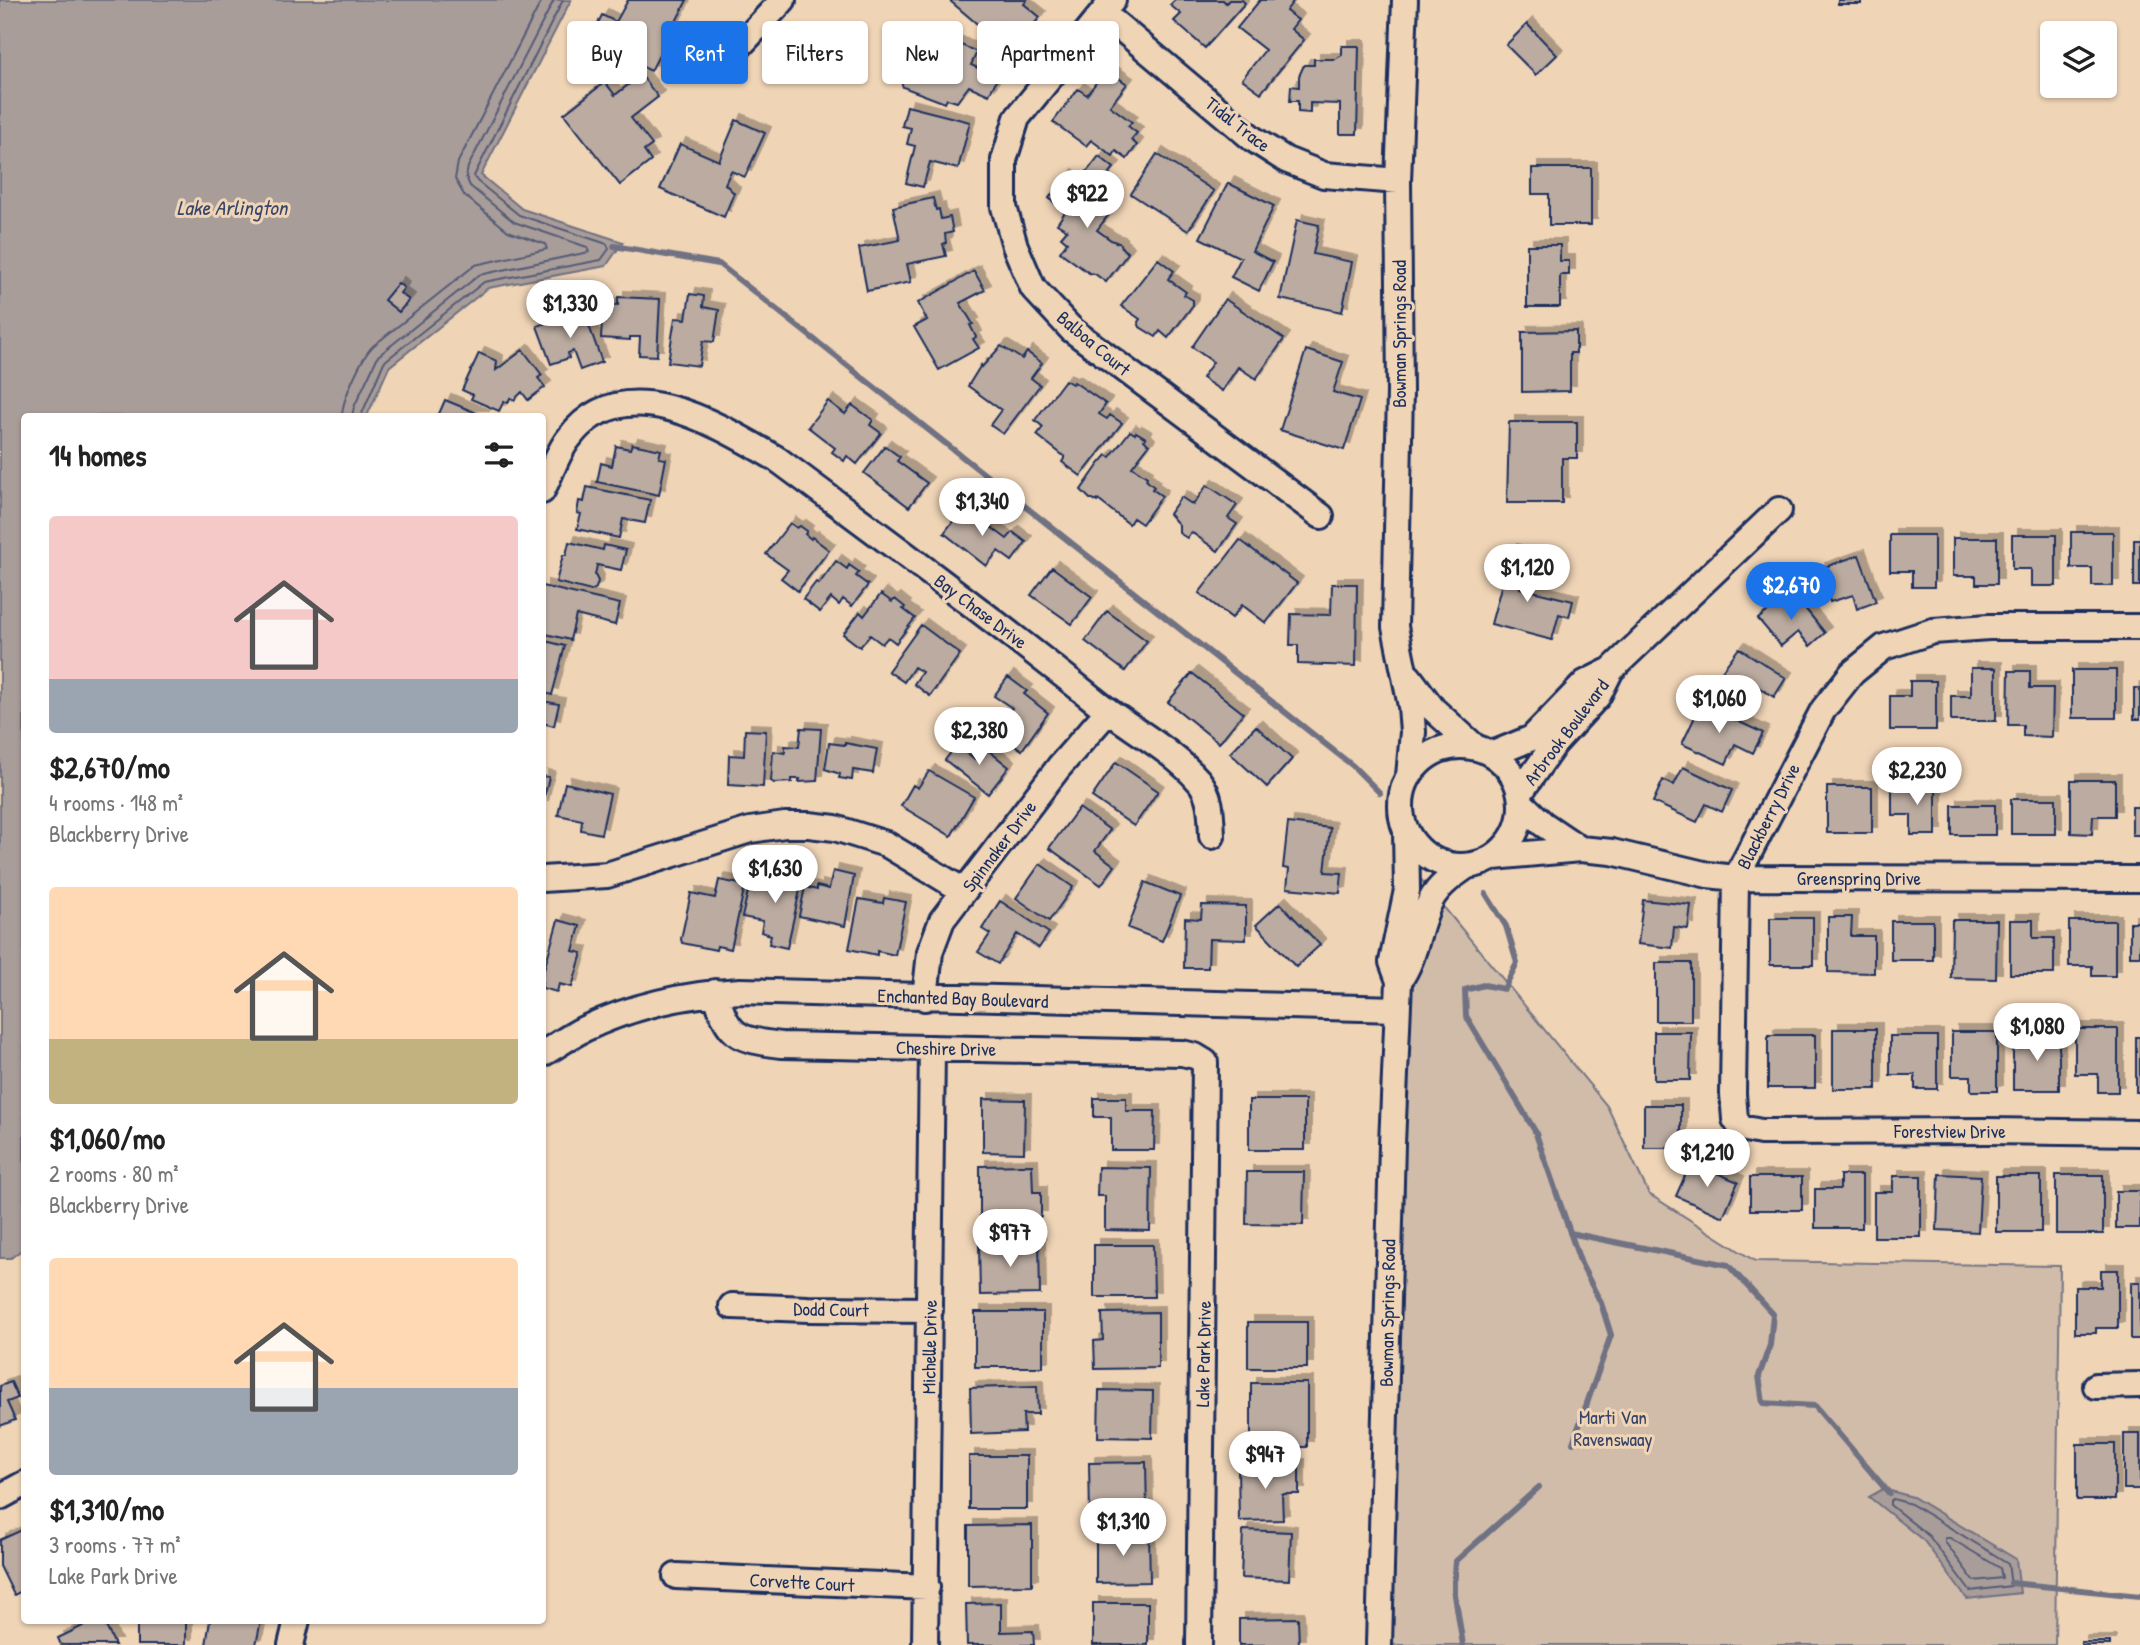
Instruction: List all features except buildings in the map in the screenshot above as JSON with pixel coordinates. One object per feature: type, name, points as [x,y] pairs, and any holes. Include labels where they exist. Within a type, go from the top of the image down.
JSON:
[{"type":"street","points":[[748,37],[783,0]]},
{"type":"street","name":"Bowman Springs Road","points":[[1405,0],[1398,181],[1400,391],[1395,627],[1411,706],[1413,732],[1409,776]]},
{"type":"street","name":"Tidal Trace","points":[[1108,6],[1253,139],[1286,160],[1324,175],[1398,181]]},
{"type":"street","name":"Balboa Court","points":[[1108,6],[1017,118],[1004,160],[1004,207],[1015,246],[1034,288],[1072,330],[1321,516]]},
{"type":"street","name":"Bay Chase Drive","points":[[546,483],[567,440],[597,411],[620,404],[640,402],[674,409],[747,442],[777,459],[1179,762],[1200,782],[1208,795],[1212,836]]},
{"type":"street","name":"Arbrook Boulevard","points":[[1484,751],[1532,738],[1585,683],[1611,670],[1779,510]]},
{"type":"street","name":"Blackberry Drive","points":[[1761,1132],[1741,1128],[1735,1119],[1733,1094],[1736,878],[1823,710],[1852,673],[1884,647],[1933,631],[1989,627],[2140,627]]},
{"type":"street","name":"Bowman Springs Road","points":[[1403,668],[1433,709],[1484,751]]},
{"type":"street","name":"Arbrook Boulevard","points":[[1521,799],[1555,744],[1598,696],[1611,670]]},
{"type":"street","name":"Spinnaker Drive","points":[[925,998],[930,951],[942,920],[1059,767],[1108,711]]},
{"type":"street","points":[[1456,746],[1484,751],[1508,767],[1518,784],[1521,799],[1519,824],[1509,843],[1494,857],[1467,866],[1454,866],[1434,860],[1417,847],[1406,831],[1401,813],[1402,794],[1409,776],[1421,761],[1437,750],[1456,746]]},
{"type":"street","name":"Greenspring Drive","points":[[1521,799],[1543,824],[1580,849]]},
{"type":"street","points":[[546,879],[607,875],[750,830],[809,825],[835,828],[886,844],[964,891]]},
{"type":"street","name":"Bowman Springs Road","points":[[1379,1645],[1399,981],[1392,962],[1407,890],[1406,831]]},
{"type":"street","name":"Greenspring Drive","points":[[1494,857],[1580,849],[1612,852],[1708,875],[1736,878],[2140,879]]},
{"type":"street","name":"Bowman Springs Road","points":[[1399,981],[1409,967],[1432,898],[1448,880],[1467,866]]},
{"type":"street","name":"Enchanted Bay Boulevard","points":[[546,1052],[583,1029],[626,1012],[715,992],[1397,1009]]},
{"type":"street","name":"Cheshire Drive","points":[[715,992],[723,1017],[735,1034],[755,1042],[781,1045],[1182,1054],[1195,1056],[1205,1062]]},
{"type":"street","name":"Michelle Drive","points":[[925,1645],[932,1048]]},
{"type":"street","name":"Lake Park Drive","points":[[1199,1645],[1205,1062]]},
{"type":"street","name":"Forestview Drive","points":[[1761,1132],[2140,1133]]},
{"type":"street","name":"Dodd Court","points":[[732,1306],[930,1310]]},
{"type":"street","points":[[2096,1386],[2140,1385]]},
{"type":"street","points":[[0,1497],[21,1486]]},
{"type":"street","name":"Corvette Court","points":[[677,1576],[927,1587]]},
{"type":"street","points":[[291,1645],[295,1624]]},
{"type":"green space","name":"Marti Van Ravenswaay","points":[[1415,872],[1607,1106],[1649,1194],[1755,1261],[2060,1266],[2055,1645],[1387,1645]]},
{"type":"water","name":"Lake Arlington","points":[[0,0],[571,0],[481,175],[522,209],[623,242],[606,266],[488,288],[389,367],[368,413],[21,413],[21,1250],[11,1258],[0,1258]]},
{"type":"water","points":[[1883,1489],[1913,1497],[2016,1559],[2020,1593],[1967,1599],[1924,1541],[1869,1497]]},
{"type":"waterway","points":[[614,246],[719,264],[1353,766],[1380,793]]},
{"type":"waterway","points":[[1486,894],[1506,926],[1517,963],[1504,989],[1484,985],[1465,990],[1466,1016],[1535,1131],[1581,1264],[1601,1303],[1611,1335],[1573,1443]]},
{"type":"waterway","points":[[1570,1233],[1728,1265],[1773,1314],[1770,1345],[1759,1376],[1763,1403],[1815,1406],[1889,1493]]},
{"type":"waterway","points":[[1463,1645],[1454,1589],[1456,1561],[1539,1487]]},
{"type":"waterway","points":[[2011,1583],[2140,1596]]}]
